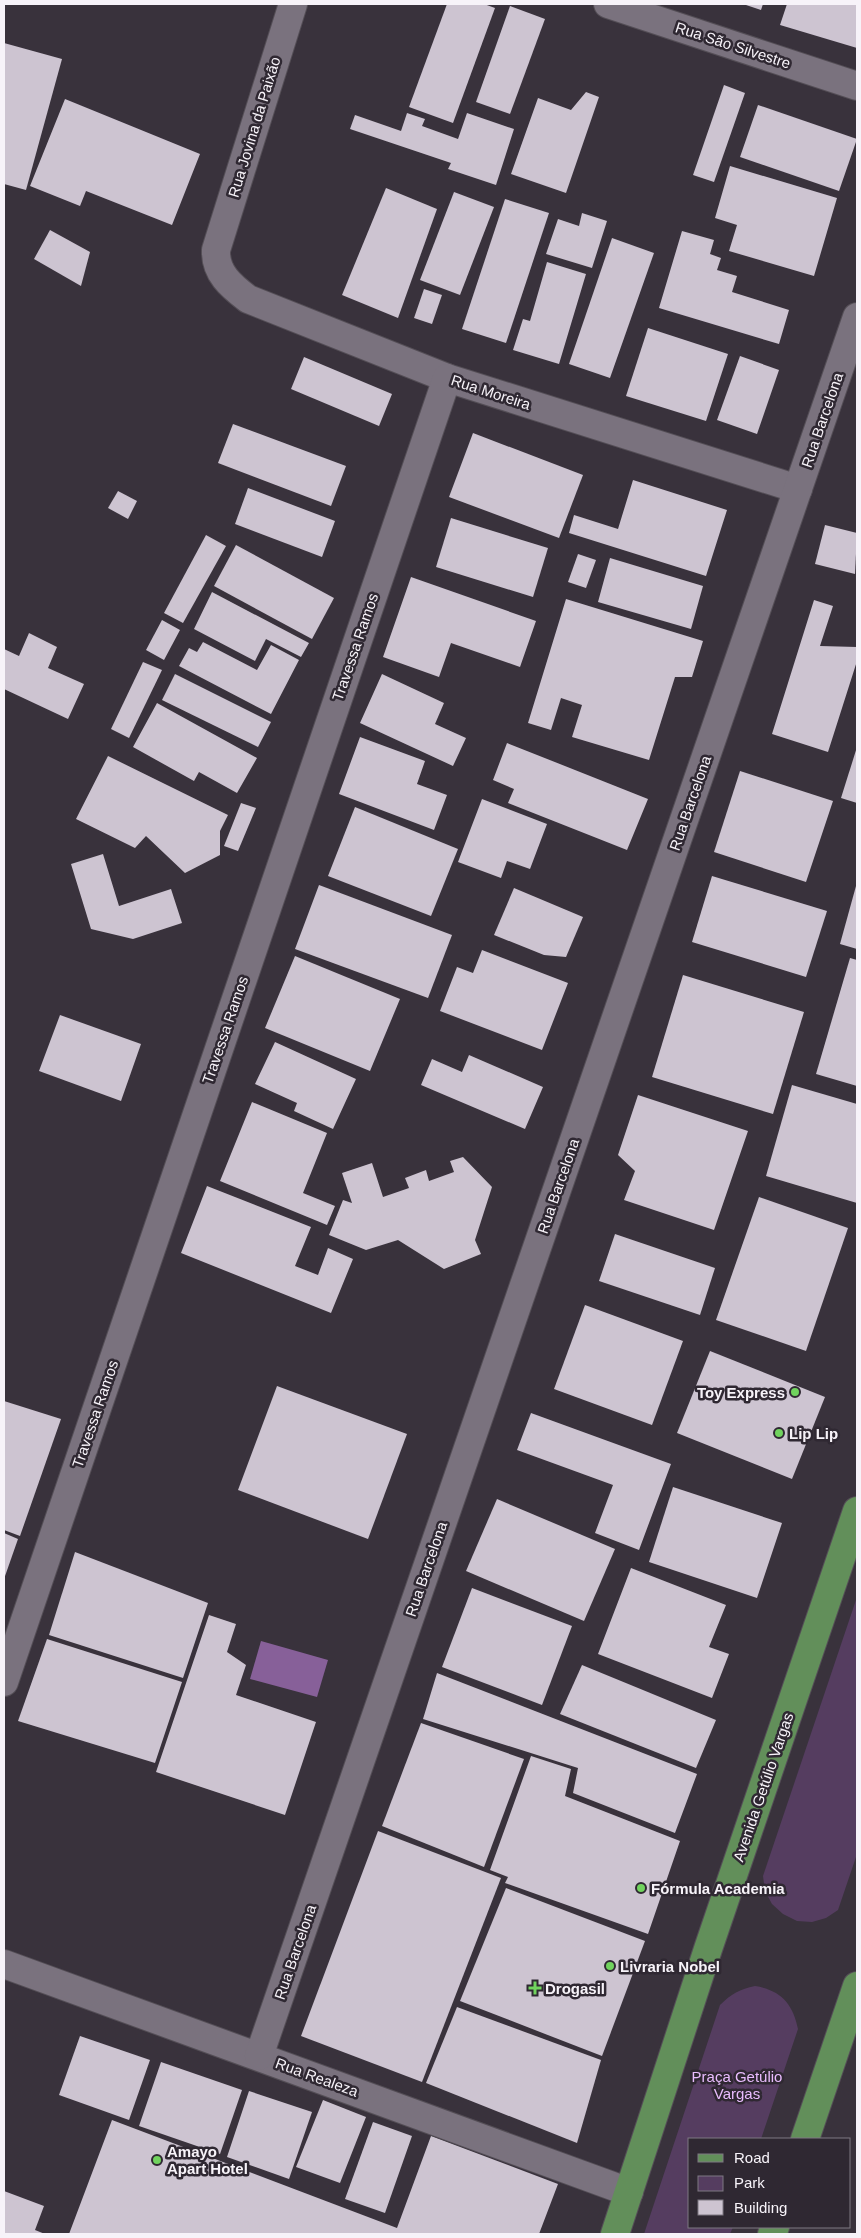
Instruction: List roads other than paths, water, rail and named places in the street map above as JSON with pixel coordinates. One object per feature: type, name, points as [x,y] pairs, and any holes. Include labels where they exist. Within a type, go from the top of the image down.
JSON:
[{"type":"main road","name":"Avenida Getúlio Vargas","points":[[615,2234],[708,1949],[857,1511]]},
{"type":"main road","points":[[805,2138],[857,1986]]},
{"type":"street","name":"Rua Jovina da Paixão","points":[[216,250],[293,4]]},
{"type":"street","name":"Rua São Silvestre","points":[[608,4],[857,86]]},
{"type":"street","name":"Rua Moreira","points":[[216,250],[215,261],[220,273],[233,288],[248,300],[446,378],[798,489]]},
{"type":"street","name":"Rua Barcelona","points":[[259,2056],[798,489],[849,368],[857,317]]},
{"type":"street","name":"Travessa Ramos","points":[[4,1682],[446,378]]},
{"type":"street","name":"Rua Realeza","points":[[4,1964],[629,2192]]},
{"type":"place","name":"Toy Express","points":[[795,1392]]},
{"type":"place","name":"Lip Lip","points":[[779,1433]]},
{"type":"place","name":"Fórmula Academia","points":[[641,1888]]},
{"type":"place","name":"Livraria Nobel","points":[[610,1966]]},
{"type":"place","name":"Drogasil","points":[[535,1988]]},
{"type":"place","name":"Amayo Apart Hotel","points":[[157,2160]]},
{"type":"park label","name":"Praça Getúlio Vargas","points":[[737,2084]]}]
